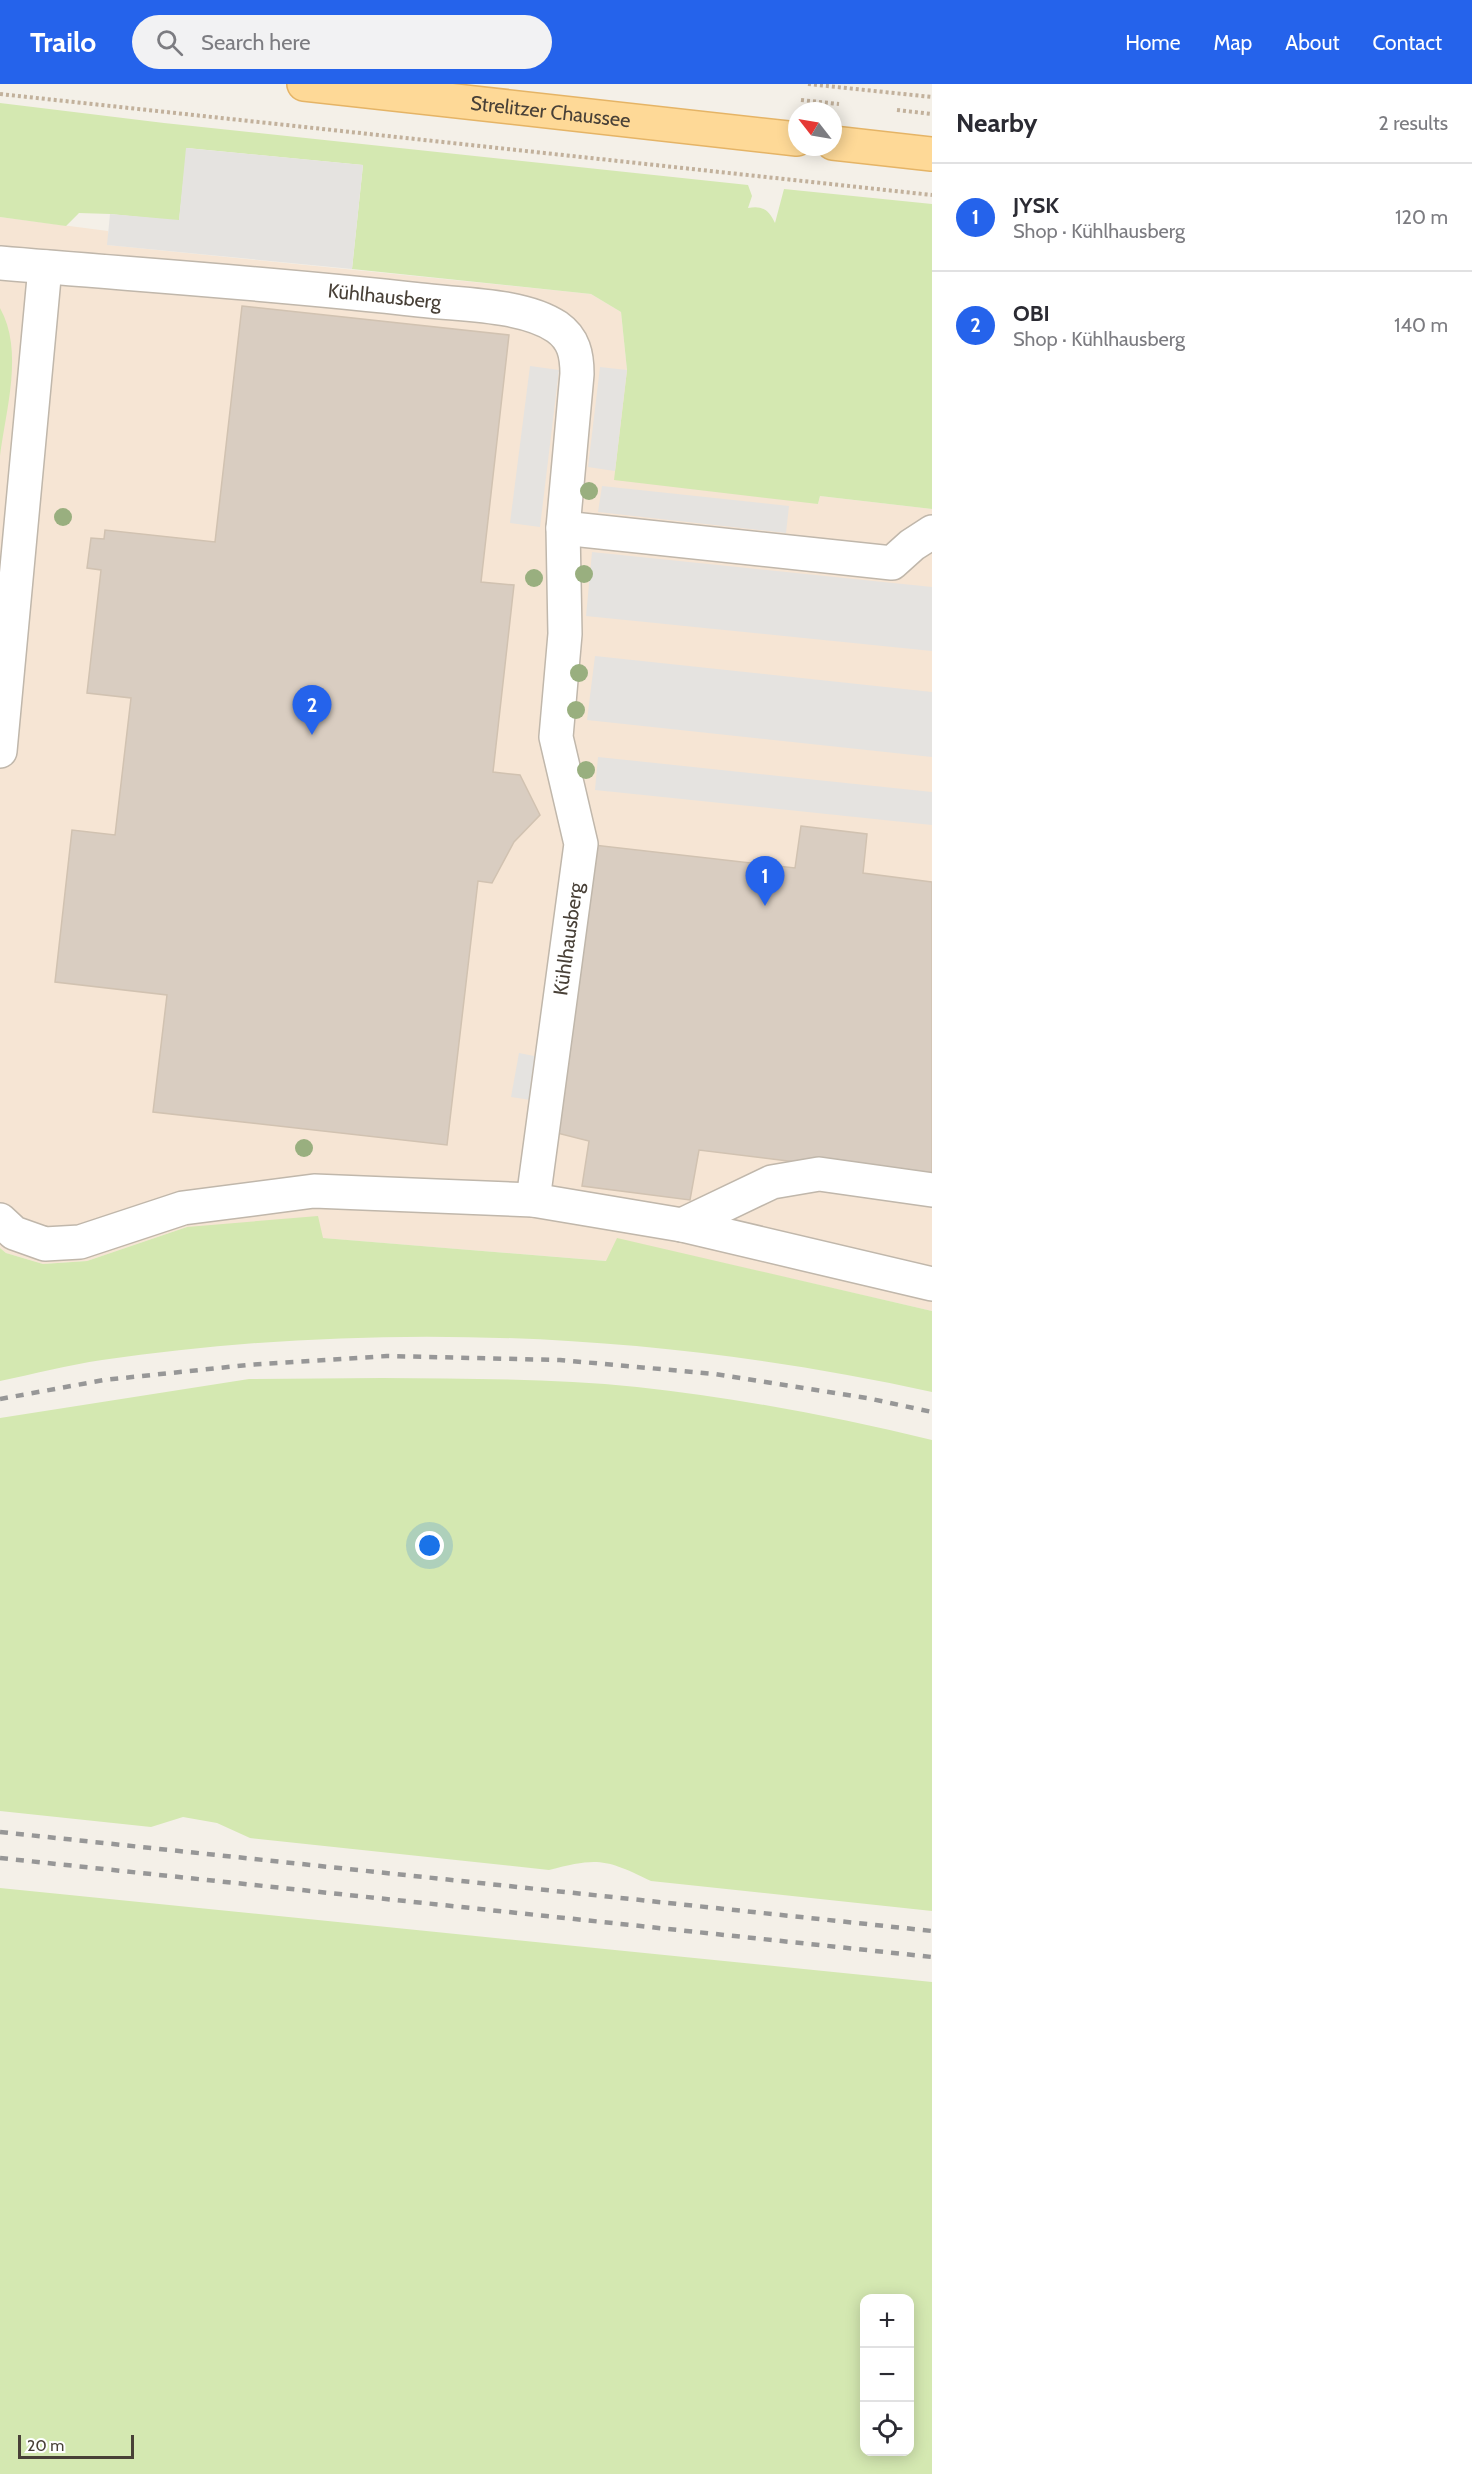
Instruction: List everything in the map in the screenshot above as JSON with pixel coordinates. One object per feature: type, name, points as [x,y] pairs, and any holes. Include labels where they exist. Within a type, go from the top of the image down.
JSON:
[{"type":"main road","name":"Strelitzer Chaussee","points":[[303,84],[498,94],[788,138]]},
{"type":"main road","points":[[842,144],[932,154]]},
{"type":"street","name":"Kühlhausberg","points":[[0,264],[347,292],[508,310],[537,317],[558,327],[572,341],[577,358],[563,528],[565,634],[556,737],[581,844],[533,1200]]},
{"type":"street","points":[[0,751],[45,267]]},
{"type":"street","points":[[563,528],[892,563],[912,545],[932,532]]},
{"type":"street","points":[[682,1225],[772,1182],[819,1174],[932,1190]]},
{"type":"street","points":[[0,1220],[14,1233],[45,1244],[80,1242],[183,1208],[314,1191],[533,1200],[682,1225],[932,1284]]},
{"type":"path","points":[[808,84],[932,97]]},
{"type":"path","points":[[0,94],[932,195]]},
{"type":"shaded area","points":[[186,148],[363,165],[352,269],[107,245],[110,214],[179,220]]},
{"type":"shaded area","points":[[0,217],[108,231],[108,245],[591,294],[621,312],[627,370],[818,504],[820,496],[932,509],[932,1311],[618,1239],[607,1261],[187,1227],[87,1261],[43,1264],[6,1253],[0,1248]]},
{"type":"shaded area","points":[[530,366],[559,370],[540,527],[510,523]]},
{"type":"shaded area","points":[[600,367],[627,370],[615,471],[588,467]]},
{"type":"shaded area","points":[[602,486],[789,506],[786,533],[598,512]]},
{"type":"shaded area","points":[[592,552],[932,587],[932,651],[586,616]]},
{"type":"shaded area","points":[[595,656],[932,692],[932,757],[587,720]]},
{"type":"shaded area","points":[[598,757],[932,792],[932,825],[595,790]]},
{"type":"shaded area","points":[[519,1053],[544,1058],[538,1101],[511,1097]]},
{"type":"green space","points":[[0,103],[164,123],[748,185],[752,196],[748,208],[757,207],[764,210],[775,223],[784,189],[932,204],[932,509],[820,496],[818,504],[614,480],[627,370],[621,312],[591,294],[352,269],[363,165],[187,148],[179,221],[79,213],[66,226],[0,217]]},
{"type":"green space","points":[[0,308],[7,325],[12,361],[9,400],[0,456]]},
{"type":"green space","points":[[318,1216],[323,1238],[606,1261],[617,1238],[932,1311],[932,1392],[829,1372],[726,1356],[622,1345],[518,1338],[414,1337],[310,1340],[206,1347],[89,1362],[0,1381],[0,1248],[6,1253],[43,1264],[87,1261],[187,1227]]},
{"type":"green space","points":[[249,1379],[542,1380],[637,1387],[785,1409],[932,1440],[932,1911],[651,1881],[623,1868],[602,1862],[579,1863],[549,1870],[250,1838],[217,1823],[183,1817],[151,1827],[0,1811],[0,1418]]},
{"type":"green space","points":[[0,1888],[932,1982],[932,2474],[0,2474]]},
{"type":"building","points":[[242,306],[509,335],[481,582],[514,585],[493,772],[520,775],[540,815],[514,842],[492,883],[478,881],[447,1145],[153,1112],[167,995],[55,982],[72,830],[115,835],[131,698],[87,693],[101,570],[87,568],[91,538],[104,539],[105,530],[215,542]]},
{"type":"building","points":[[801,826],[867,834],[863,873],[932,882],[932,1179],[699,1150],[690,1200],[582,1186],[589,1141],[557,1133],[594,845],[795,868]]},
{"type":"railway","points":[[0,1399],[104,1380],[247,1365],[387,1356],[560,1360],[715,1374],[867,1398],[932,1412]]},
{"type":"railway","points":[[0,1832],[932,1931]]},
{"type":"railway","points":[[0,1858],[932,1957]]},
{"type":"place","name":"OBI","points":[[312,735]]},
{"type":"place","name":"JYSK","points":[[765,906]]}]
